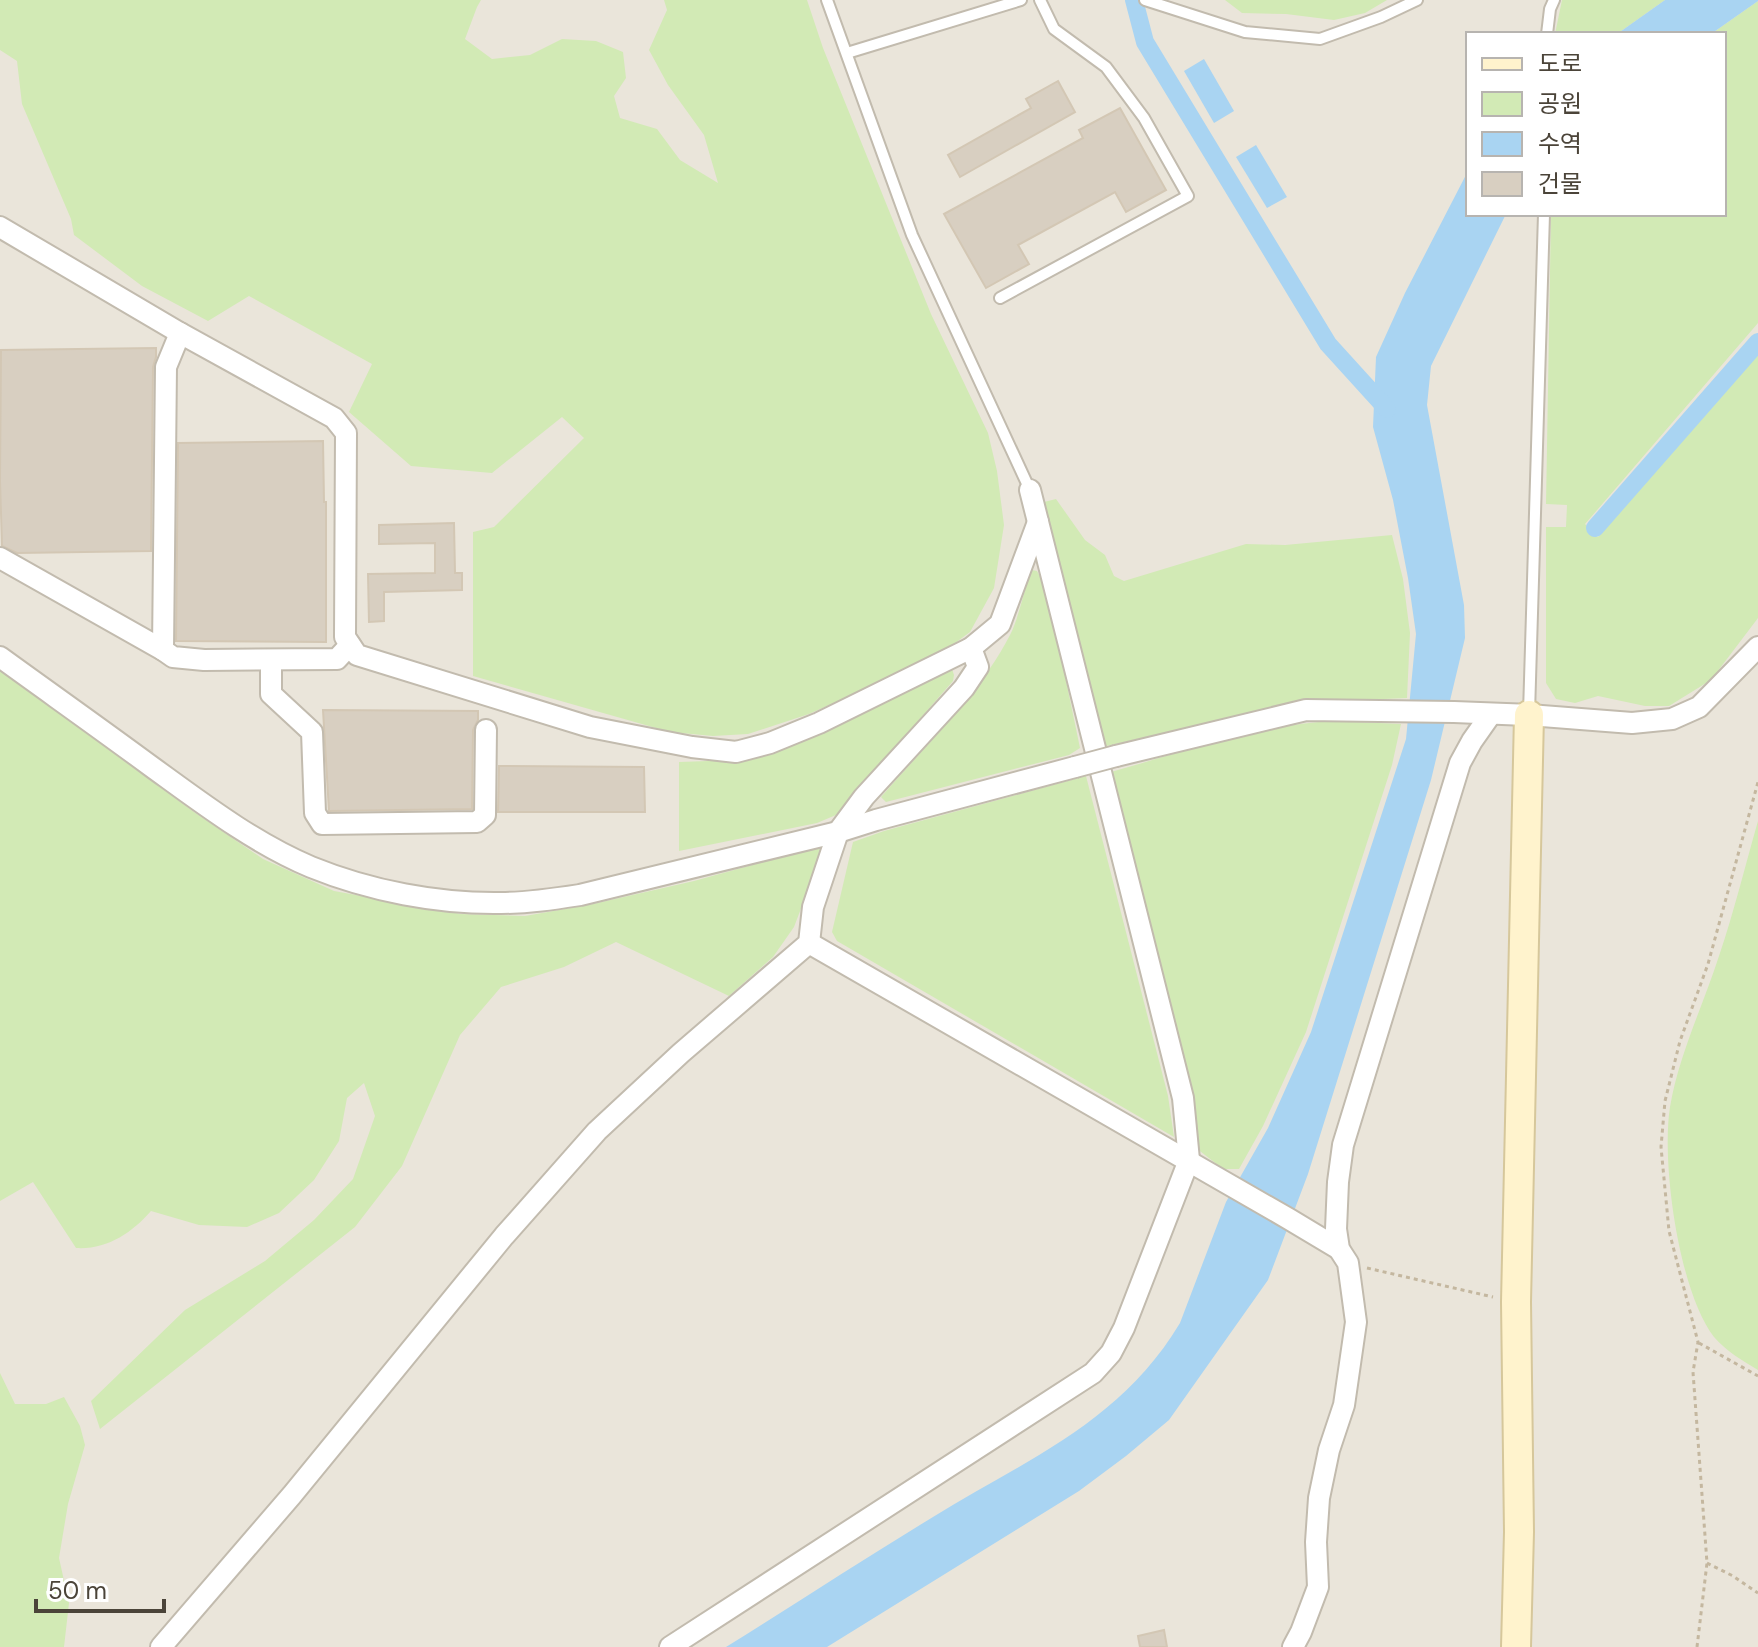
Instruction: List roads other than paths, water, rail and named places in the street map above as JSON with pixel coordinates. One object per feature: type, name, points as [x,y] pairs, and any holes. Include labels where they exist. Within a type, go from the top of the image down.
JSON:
[{"type":"street","points":[[0,227],[180,333],[334,418],[346,433],[345,637],[357,655],[590,727],[692,747],[736,752],[770,743],[819,723],[971,648],[1000,624],[1038,522]]},
{"type":"street","points":[[163,650],[166,367],[180,333]]},
{"type":"street","points":[[670,1647],[1093,1373],[1111,1353],[1124,1328],[1189,1160],[1183,1098],[1030,490]]},
{"type":"street","points":[[0,558],[173,657],[204,660],[337,659],[350,645]]},
{"type":"street","points":[[0,657],[266,845],[352,882],[445,900],[499,903],[580,895],[838,832],[1116,756],[1306,710],[1454,712],[1632,723],[1672,719],[1699,707],[1758,647]]},
{"type":"street","points":[[161,1647],[292,1495],[504,1236],[597,1131],[681,1053],[809,943],[813,907],[838,832],[864,797],[964,688],[978,667],[971,648]]},
{"type":"street","points":[[271,660],[271,694],[312,732],[315,813],[322,824],[477,822],[485,815],[486,730]]},
{"type":"street","points":[[1293,1647],[1318,1587],[1316,1542],[1319,1498],[1329,1450],[1344,1405],[1356,1322],[1336,1229],[1343,1145],[1460,763],[1491,714]]},
{"type":"street","points":[[1516,1647],[1519,1532],[1516,1302],[1529,715]]},
{"type":"street","points":[[809,943],[1189,1160],[1289,1219],[1344,1256]]},
{"type":"lane","points":[[827,0],[912,235],[1030,490]]},
{"type":"lane","points":[[847,53],[1021,0]]},
{"type":"lane","points":[[1000,298],[1188,196],[1144,118],[1106,67],[1054,29],[1040,0]]},
{"type":"lane","points":[[1145,0],[1245,32],[1320,39],[1417,0]]},
{"type":"lane","points":[[1547,32],[1554,0]]},
{"type":"lane","points":[[1529,715],[1544,216]]},
{"type":"water","points":[[1665,0],[1758,0],[1714,32],[1620,32]]},
{"type":"water","points":[[1204,59],[1234,111],[1214,123],[1184,71]]},
{"type":"water","points":[[1256,145],[1287,197],[1267,208],[1236,157]]},
{"type":"water","points":[[1466,175],[1466,216],[1505,216],[1431,366],[1427,405],[1464,605],[1465,638],[1431,780],[1308,1174],[1268,1280],[1169,1420],[1079,1491],[827,1647],[726,1647],[1069,1436],[1129,1387],[1156,1358],[1180,1323],[1226,1202],[1268,1128],[1311,1032],[1406,739],[1416,634],[1393,500],[1373,427],[1376,357]]},
{"type":"waterway","points":[[1134,0],[1145,42],[1328,344],[1387,409]]},
{"type":"waterway","points":[[1595,528],[1758,342]]}]
